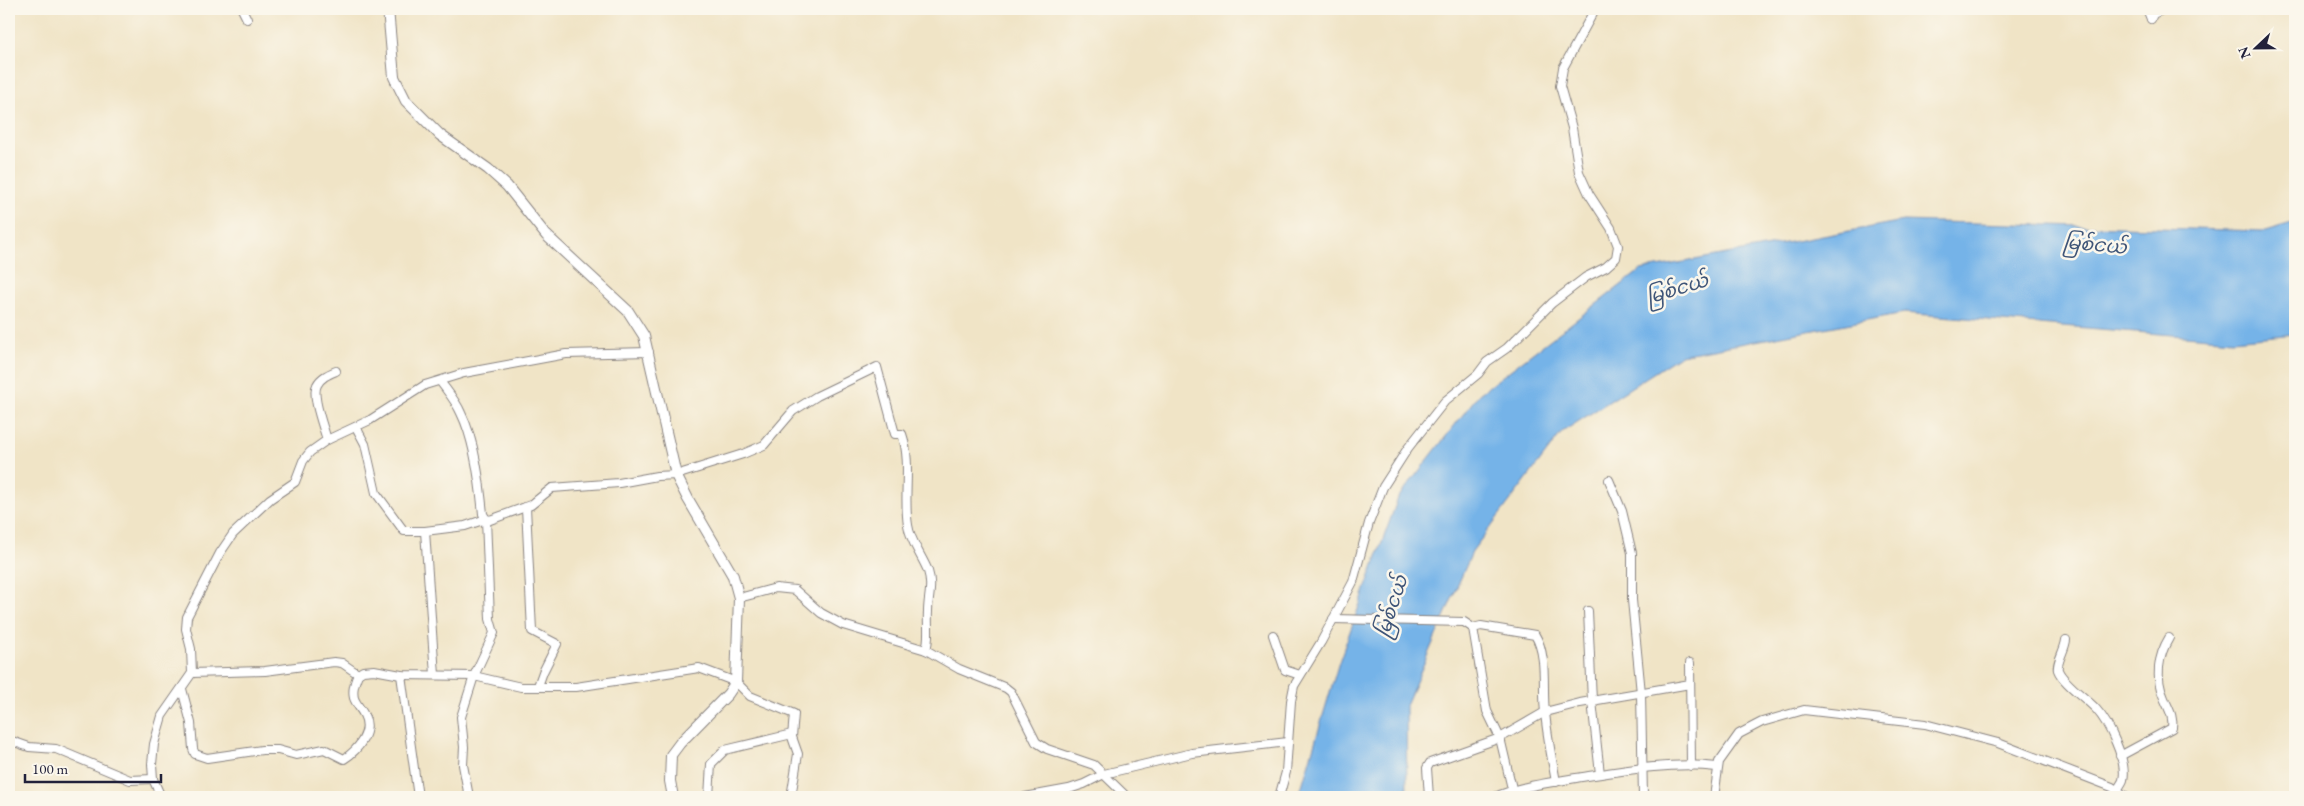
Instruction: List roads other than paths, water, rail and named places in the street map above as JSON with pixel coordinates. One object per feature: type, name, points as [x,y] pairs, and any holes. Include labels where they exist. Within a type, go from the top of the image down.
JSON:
[{"type":"street","points":[[242,9],[247,19]]},
{"type":"street","points":[[388,9],[394,77],[406,101],[440,135],[488,169],[507,186],[546,235],[628,311],[644,336],[676,475],[733,576],[739,598],[736,682],[728,694],[680,743],[671,755],[670,781],[673,797]]},
{"type":"street","points":[[1279,797],[1286,772],[1291,701],[1294,686],[1353,582],[1369,524],[1383,486],[1426,423],[1445,401],[1473,379],[1487,362],[1507,348],[1552,302],[1586,277],[1606,267],[1616,258],[1618,246],[1611,228],[1589,194],[1579,172],[1572,128],[1560,86],[1562,68],[1595,9]]},
{"type":"street","points":[[2147,9],[2151,19],[2153,14],[2164,9]]},
{"type":"street","points":[[161,797],[153,779],[154,744],[162,716],[182,690],[192,673],[191,649],[186,629],[187,617],[220,553],[242,524],[270,499],[295,482],[303,461],[310,452],[327,440],[356,427],[425,385],[440,380],[464,373],[566,354],[649,352]]},
{"type":"street","points":[[356,427],[365,444],[376,493],[404,531],[425,531],[465,526],[486,519],[490,520],[526,507],[552,488],[619,483],[657,476],[676,475],[743,454],[764,445],[793,411],[817,396],[876,366],[896,434],[902,434],[908,451],[905,502],[908,528],[928,572],[932,591],[928,611],[929,640],[926,650]]},
{"type":"street","points":[[327,440],[314,393],[317,384],[323,377],[336,371]]},
{"type":"street","points":[[440,380],[461,411],[473,448],[483,514],[486,519],[490,619],[494,633],[474,676],[461,724],[464,747],[463,765],[469,797]]},
{"type":"street","points":[[1609,480],[1622,511],[1632,553],[1632,600],[1641,693],[1643,797]]},
{"type":"street","points":[[526,507],[532,631],[557,644],[538,686]]},
{"type":"street","points":[[425,531],[435,675]]},
{"type":"street","points":[[739,598],[776,588],[796,590],[821,613],[843,625],[926,650],[959,669],[1006,688],[1011,692],[1036,742],[1047,749],[1094,765],[1127,797]]},
{"type":"street","points":[[1588,611],[1592,700],[1600,774]]},
{"type":"street","points":[[1333,619],[1464,622],[1473,628],[1488,711],[1500,738],[1513,793]]},
{"type":"street","points":[[1473,628],[1481,626],[1535,635],[1541,651],[1545,712],[1556,782]]},
{"type":"street","points":[[1273,635],[1285,670],[1300,675]]},
{"type":"street","points":[[2120,756],[2172,728],[2171,714],[2160,687],[2159,677],[2161,652],[2169,638]]},
{"type":"street","points":[[2066,640],[2064,651],[2058,661],[2058,669],[2062,676],[2098,710],[2115,741],[2120,756],[2123,780],[2117,790]]},
{"type":"street","points":[[192,673],[265,671],[334,662],[348,667],[358,674]]},
{"type":"street","points":[[1690,663],[1691,766]]},
{"type":"street","points":[[182,690],[191,723],[193,749],[200,757],[207,758],[278,750],[296,755],[324,749],[344,759],[359,746],[366,732],[367,721],[354,698],[354,686],[358,674],[363,671],[374,670],[401,675],[474,676],[521,687],[589,686],[698,668],[736,682],[750,696],[794,714],[792,734],[798,754],[791,797]]},
{"type":"street","points":[[401,675],[418,797]]},
{"type":"street","points":[[1429,797],[1427,768],[1430,763],[1500,738],[1545,712],[1592,700],[1690,684]]},
{"type":"street","points":[[1714,797],[1718,767],[1739,734],[1762,722],[1804,710],[1925,724],[1998,743],[2117,790],[2127,797]]},
{"type":"street","points":[[709,797],[708,786],[711,764],[725,750],[792,734]]},
{"type":"street","points":[[9,740],[29,746],[56,749],[130,780],[153,779]]},
{"type":"street","points":[[1025,797],[1084,784],[1104,774],[1192,753],[1288,742]]},
{"type":"street","points":[[1495,797],[1556,782],[1600,774],[1691,766],[1718,767]]},
{"type":"water","name":"မြစ်ငယ်","points":[[1903,221],[2265,231],[2295,222],[2295,334],[2233,340],[1904,313],[1681,355],[1562,432],[1473,550],[1406,705],[1407,797],[1297,797],[1339,662],[1398,498],[1479,394],[1641,270]]}]
